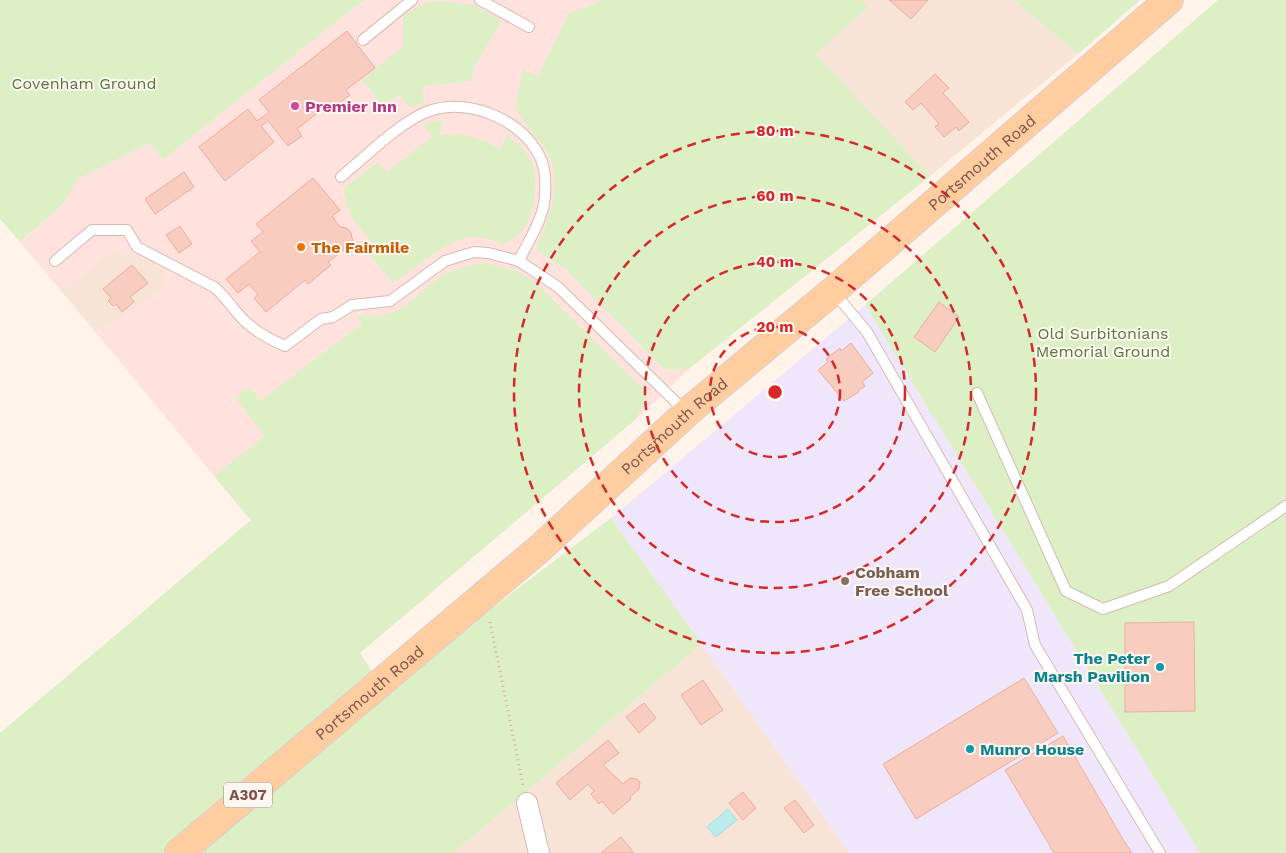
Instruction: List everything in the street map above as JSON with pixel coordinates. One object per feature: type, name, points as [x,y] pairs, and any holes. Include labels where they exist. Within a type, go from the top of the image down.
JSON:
[{"type":"main road","name":"Portsmouth Road","points":[[179,853],[485,595],[687,412],[833,290],[1169,0]]},
{"type":"street","points":[[527,803],[539,853]]},
{"type":"lane","points":[[363,40],[412,0]]},
{"type":"lane","points":[[480,0],[529,27]]},
{"type":"lane","points":[[341,176],[415,117],[431,110],[468,108],[494,115],[515,127],[529,140],[543,166],[545,196],[543,206],[519,261]]},
{"type":"lane","points":[[55,261],[92,230],[127,230],[137,247],[214,286],[240,317],[268,338],[285,346],[321,319],[332,317],[352,305],[390,301],[429,271],[460,255],[488,253],[519,261],[558,286],[687,412]]},
{"type":"lane","points":[[833,290],[867,332],[877,348],[1027,610],[1035,645],[1160,853]]},
{"type":"lane","points":[[977,393],[1066,591],[1103,609],[1169,586],[1286,506]]},
{"type":"path","points":[[485,595],[527,803]]},
{"type":"shaded area","points":[[367,0],[861,0],[868,7],[816,54],[930,176],[690,368],[636,419],[360,653],[97,334],[168,286],[162,275],[165,272],[129,252],[124,255],[115,248],[61,291],[20,242],[62,205],[77,179],[150,143],[163,160],[351,10]]},
{"type":"shaded area","points":[[861,0],[1014,0],[1078,54],[930,176],[816,54],[868,7]]},
{"type":"shaded area","points":[[115,248],[129,252],[165,272],[168,286],[97,334],[61,291]]},
{"type":"shaded area","name":"Cobham Free School","points":[[865,305],[1200,853],[850,853],[611,518]]},
{"type":"shaded area","points":[[702,644],[850,853],[453,853]]},
{"type":"green space","name":"Covenham Ground","points":[[0,0],[367,0],[351,10],[163,160],[150,143],[78,179],[62,205],[20,242],[0,219]]},
{"type":"green space","points":[[603,0],[861,0],[868,7],[816,54],[930,176],[690,368],[678,370],[664,369],[564,268],[537,251],[537,245],[547,222],[554,197],[554,172],[545,149],[521,118],[515,107],[523,69],[537,77],[569,14]]},
{"type":"green space","points":[[1014,0],[1140,0],[1078,54]]},
{"type":"green space","name":"Old Surbitonians Memorial Ground","points":[[1218,0],[1286,0],[1286,853],[1200,853],[865,305]]},
{"type":"green space","points":[[440,1],[474,5],[502,21],[475,65],[471,81],[423,86],[424,102],[410,108],[400,96],[381,104],[362,80],[403,46],[403,16],[425,3]]},
{"type":"green space","points":[[443,119],[440,135],[456,134],[471,137],[500,149],[507,135],[520,146],[529,157],[534,172],[535,197],[532,211],[527,223],[512,241],[501,244],[489,239],[466,238],[449,245],[393,283],[370,255],[377,249],[351,217],[343,189],[378,162],[387,172],[432,137],[423,124]]},
{"type":"green space","points":[[485,263],[517,271],[535,282],[645,390],[647,399],[636,419],[360,653],[384,690],[611,518],[702,644],[453,853],[0,853],[0,733],[251,520],[214,476],[265,436],[235,398],[250,387],[261,400],[362,324],[355,314],[370,316],[393,312],[403,307],[429,285],[450,271]]},
{"type":"water","points":[[728,809],[737,820],[716,837],[707,827]]},
{"type":"building","points":[[889,0],[928,0],[911,19]]},
{"type":"building","name":"Premier Inn","points":[[347,31],[375,68],[346,90],[350,95],[333,108],[329,104],[297,129],[302,136],[288,146],[268,121],[261,126],[274,142],[225,181],[199,147],[248,109],[257,121],[269,112],[259,100]]},
{"type":"building","points":[[935,74],[949,88],[943,93],[969,122],[959,131],[956,127],[944,137],[935,127],[939,124],[921,103],[913,110],[905,102]]},
{"type":"building","points":[[184,172],[194,187],[155,214],[145,199]]},
{"type":"building","name":"The Fairmile","points":[[313,178],[340,210],[332,216],[340,227],[347,228],[351,233],[353,242],[328,262],[331,265],[308,284],[305,280],[266,312],[254,298],[258,295],[249,284],[238,293],[226,279],[260,252],[251,241],[263,232],[256,224]]},
{"type":"building","points":[[180,226],[192,244],[179,253],[166,235]]},
{"type":"building","points":[[132,265],[148,283],[130,297],[134,302],[122,312],[116,304],[113,306],[108,301],[111,298],[103,289]]},
{"type":"building","points":[[939,302],[959,317],[935,352],[914,337]]},
{"type":"building","points":[[851,343],[873,373],[862,382],[865,386],[859,392],[844,401],[818,370],[828,362],[826,359],[840,348],[841,351]]},
{"type":"building","name":"The Peter Marsh Pavilion","points":[[1194,622],[1195,711],[1125,712],[1125,623]]},
{"type":"building","name":"Munro House","points":[[1024,678],[1058,733],[916,819],[883,764]]},
{"type":"building","points":[[703,680],[723,710],[701,725],[681,695]]},
{"type":"building","points":[[644,703],[656,718],[639,733],[626,717]]},
{"type":"building","points":[[1063,736],[1132,853],[1054,853],[1005,770]]},
{"type":"building","points":[[608,740],[619,753],[603,765],[623,784],[630,778],[637,779],[640,782],[639,789],[630,797],[631,799],[613,814],[602,801],[599,804],[591,794],[594,791],[588,784],[570,800],[556,783]]},
{"type":"building","points":[[743,792],[756,808],[743,820],[729,803]]},
{"type":"building","points":[[795,800],[814,825],[804,833],[784,808]]},
{"type":"building","points":[[621,837],[634,853],[601,853]]},
{"type":"place","name":"Premier Inn","points":[[295,106]]},
{"type":"place","name":"The Fairmile","points":[[301,247]]},
{"type":"place","name":"Cobham Free School","points":[[845,581]]},
{"type":"place","name":"The Peter Marsh Pavilion","points":[[1160,667]]},
{"type":"place","name":"Munro House","points":[[970,749]]}]
